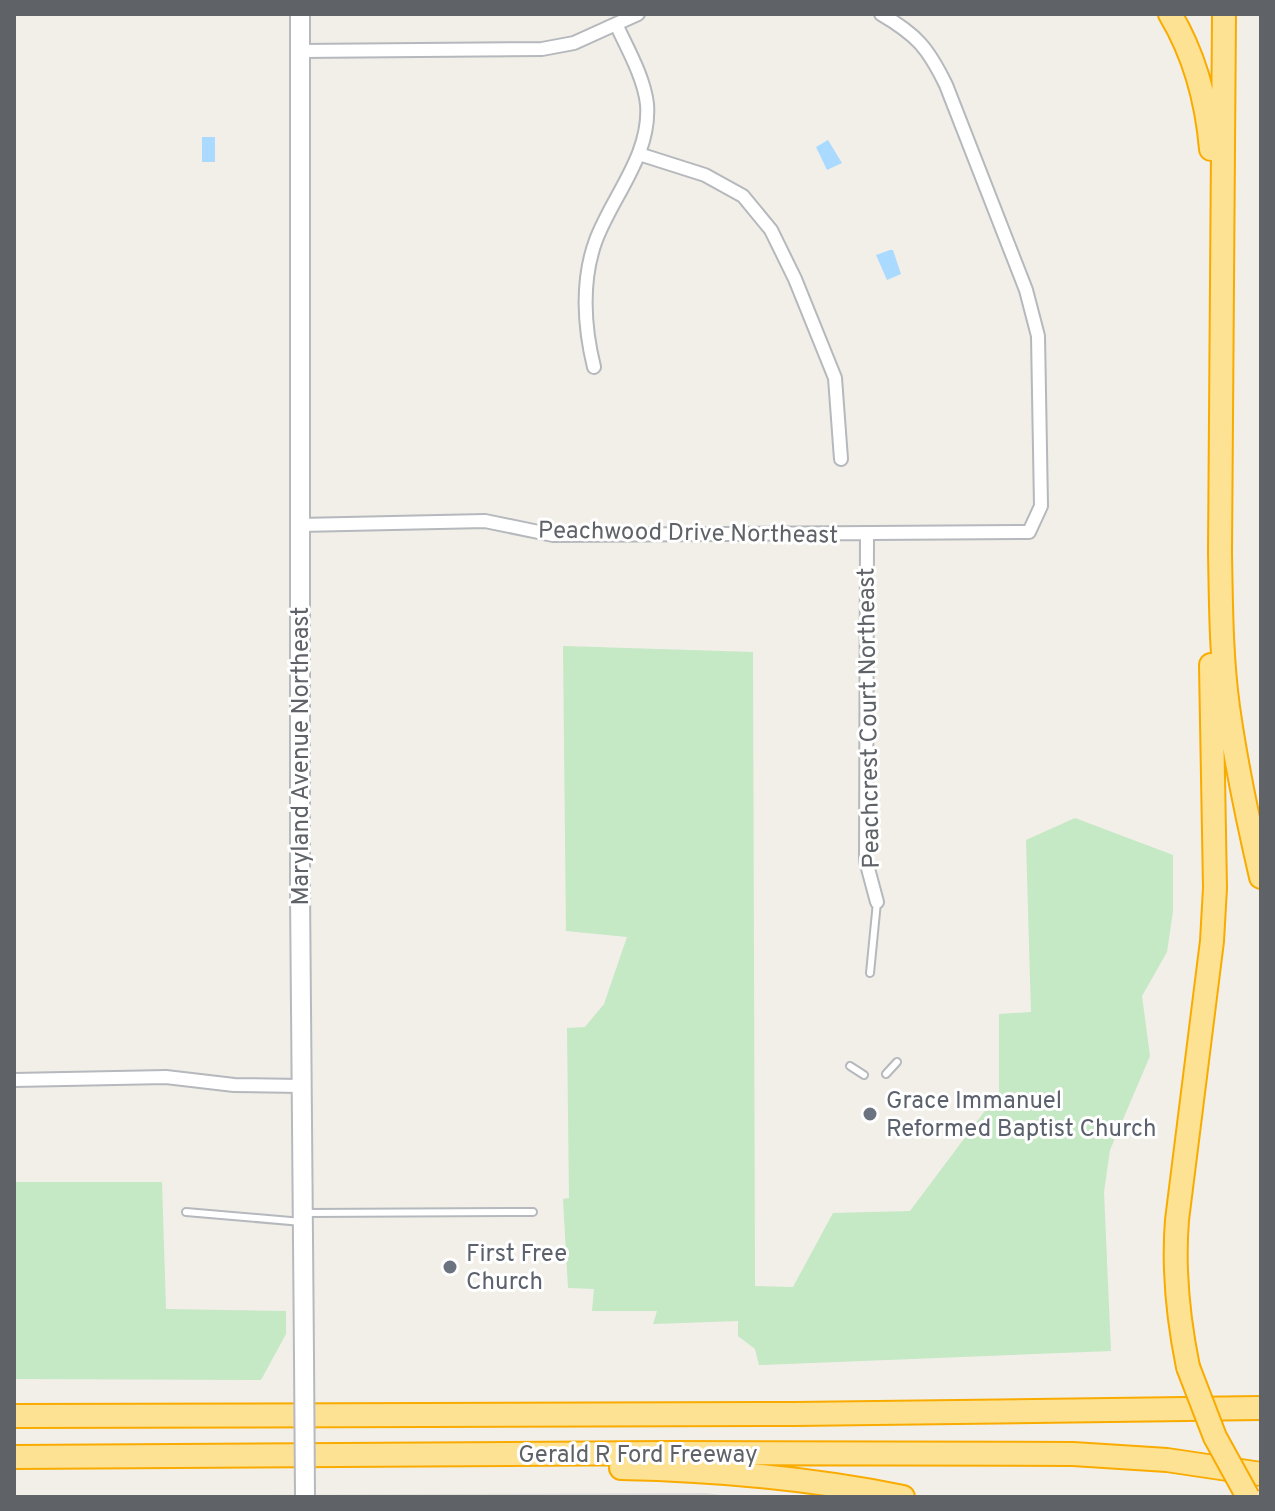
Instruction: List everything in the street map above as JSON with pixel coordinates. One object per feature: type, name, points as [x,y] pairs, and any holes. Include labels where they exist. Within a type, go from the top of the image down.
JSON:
[{"type":"highway","points":[[1170,14],[1195,71],[1208,123],[1222,313]]},
{"type":"highway","points":[[1224,14],[1221,631],[1228,708],[1261,877]]},
{"type":"highway","points":[[1220,552],[1211,675],[1215,876],[1212,941],[1175,1255],[1180,1329],[1188,1367],[1215,1437],[1248,1497]]},
{"type":"highway","name":"Gerald R Ford Freeway","points":[[14,1416],[795,1414],[1261,1408]]},
{"type":"highway","name":"Gerald R Ford Freeway","points":[[14,1457],[1073,1454],[1167,1460],[1261,1474]]},
{"type":"highway","points":[[264,1457],[710,1471],[820,1482],[903,1497]]},
{"type":"street","name":"Maryland Avenue Northeast","points":[[300,14],[301,1086],[305,1497]]},
{"type":"street","points":[[300,51],[542,49],[574,43],[638,14]]},
{"type":"street","name":"Peachwood Drive Northeast","points":[[300,525],[485,521],[553,535],[1029,532],[1041,506],[1041,421],[1038,336],[1026,290],[931,54],[907,29],[881,14]]},
{"type":"street","points":[[594,367],[585,306],[587,269],[596,240],[639,154],[647,127],[647,101],[616,24]]},
{"type":"street","points":[[639,154],[705,175],[743,196],[771,230],[795,279],[835,378],[841,459]]},
{"type":"street","name":"Peachcrest Court Northeast","points":[[867,534],[866,861],[877,902]]},
{"type":"street","points":[[14,1080],[166,1077],[234,1085],[301,1086]]},
{"type":"lane","points":[[870,973],[877,902]]},
{"type":"lane","points":[[886,1074],[897,1062]]},
{"type":"lane","points":[[850,1066],[864,1075]]},
{"type":"lane","points":[[186,1212],[302,1217],[533,1212]]},
{"type":"shaded area","points":[[706,1493],[737,1497],[14,1496]]},
{"type":"green space","points":[[563,646],[753,652],[755,1286],[793,1287],[833,1213],[910,1211],[999,1092],[999,1014],[1031,1012],[1026,840],[1075,818],[1173,855],[1173,911],[1167,952],[1142,996],[1150,1056],[1110,1150],[1104,1192],[1111,1351],[759,1365],[755,1349],[738,1336],[738,1321],[653,1324],[657,1311],[592,1311],[594,1289],[568,1288],[563,1199],[569,1198],[567,1028],[585,1027],[604,1004],[627,937],[566,931]]},
{"type":"green space","points":[[14,1182],[162,1182],[166,1309],[286,1311],[286,1334],[261,1380],[14,1379]]},
{"type":"water","points":[[202,137],[215,137],[215,162],[202,162]]},
{"type":"water","points":[[828,140],[842,163],[827,170],[816,147]]},
{"type":"water","points":[[893,250],[901,274],[887,280],[876,255]]},
{"type":"place","name":"Grace Immanuel Reformed Baptist Church","points":[[870,1114]]},
{"type":"place","name":"First Free Church","points":[[450,1267]]}]
